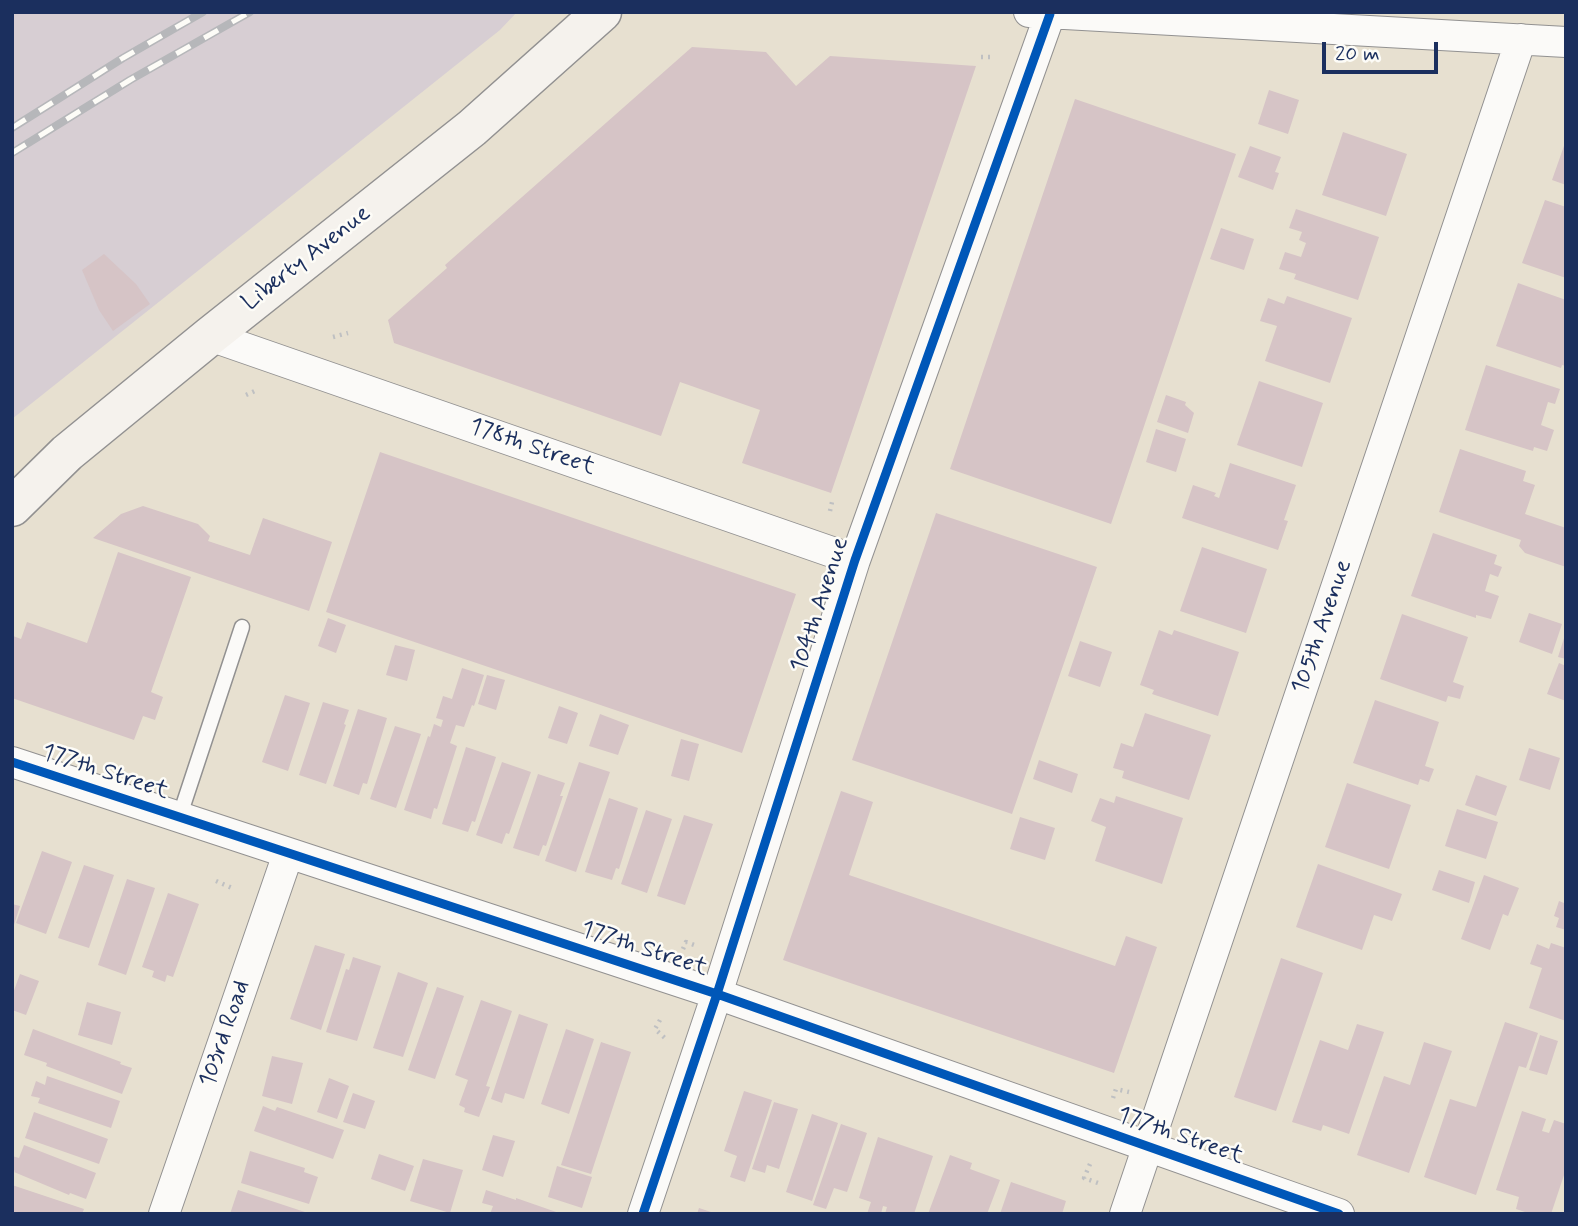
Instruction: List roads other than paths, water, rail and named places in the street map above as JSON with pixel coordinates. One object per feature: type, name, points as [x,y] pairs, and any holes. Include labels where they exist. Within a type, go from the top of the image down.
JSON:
[{"type":"main road","name":"Liberty Avenue","points":[[12,507],[67,453],[472,128],[602,12]]},
{"type":"street","points":[[1040,13],[1566,42]]},
{"type":"street","name":"104th Avenue","points":[[643,1214],[717,994],[855,560],[1040,13]]},
{"type":"street","name":"105th Avenue","points":[[1125,1214],[1521,39]]},
{"type":"street","name":"178th Street","points":[[210,336],[855,560]]},
{"type":"street","name":"177th Street","points":[[12,762],[717,994],[1339,1214]]},
{"type":"street","name":"103rd Road","points":[[164,1214],[288,854]]},
{"type":"lane","points":[[179,818],[242,627]]},
{"type":"railway","points":[[12,128],[123,58],[203,12]]},
{"type":"railway","points":[[12,153],[130,80],[250,12]]}]
